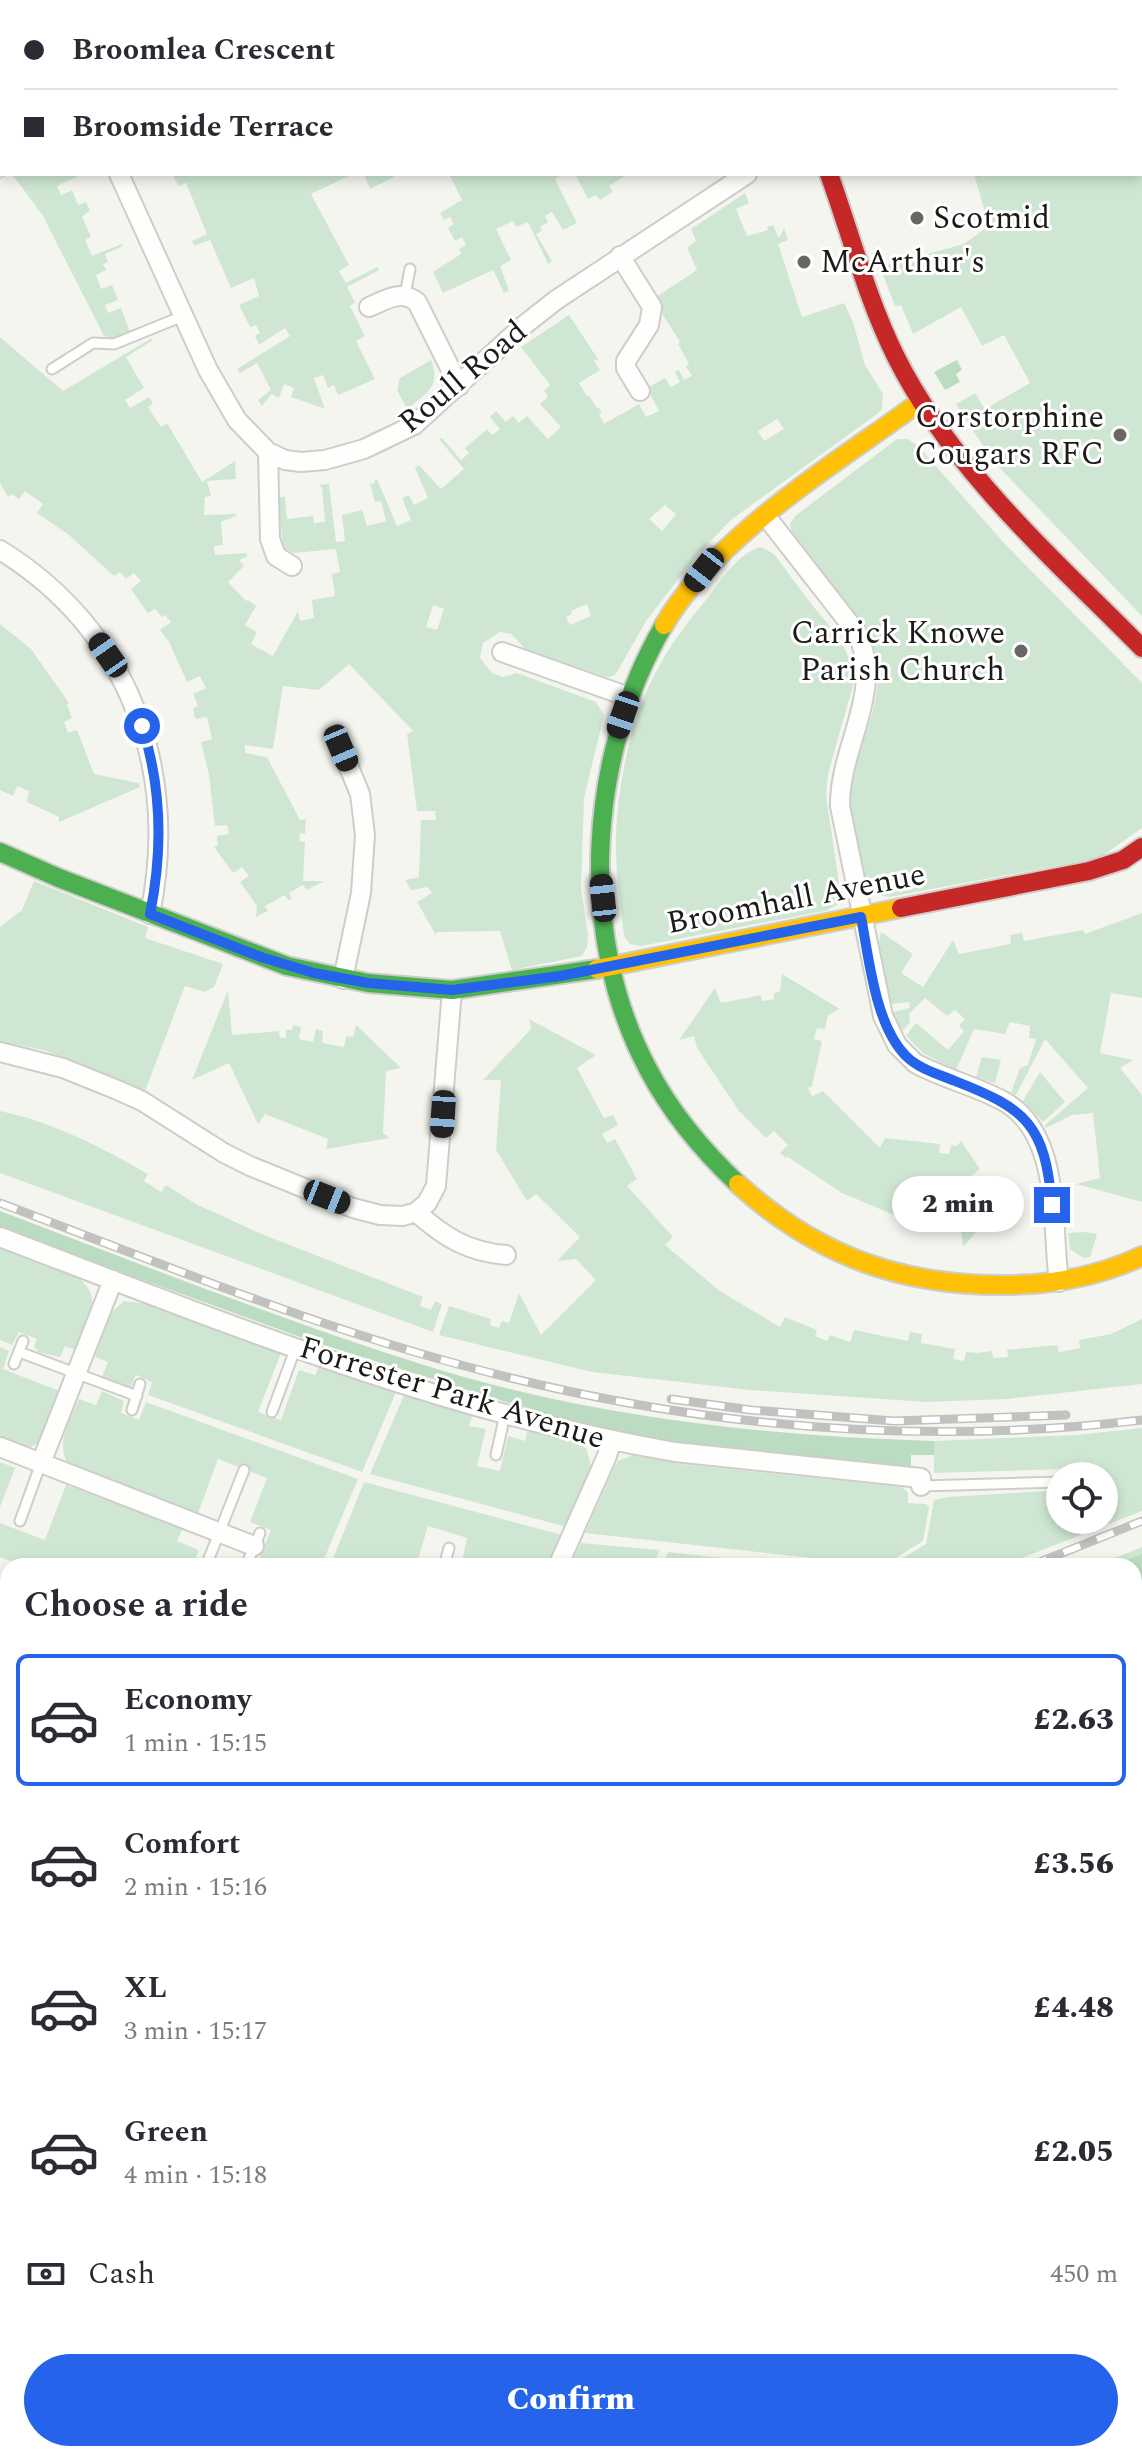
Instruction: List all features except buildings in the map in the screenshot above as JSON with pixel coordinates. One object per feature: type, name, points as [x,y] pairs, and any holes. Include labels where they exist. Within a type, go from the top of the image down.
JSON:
[{"type":"street","points":[[120,176],[226,402],[251,437],[268,452],[270,539],[276,556],[292,566]]},
{"type":"street","name":"Roull Road","points":[[268,452],[285,460],[325,460],[364,449],[414,425],[523,326],[620,256],[744,176]]},
{"type":"street","points":[[830,176],[881,320],[896,356],[921,401],[989,490],[1142,648]]},
{"type":"street","points":[[620,256],[652,307],[649,325],[626,361],[626,368],[640,391]]},
{"type":"street","points":[[369,307],[405,295],[417,302],[459,386]]},
{"type":"street","points":[[921,401],[722,550],[683,598],[654,641],[629,697],[608,769],[601,824],[600,876],[611,966],[636,1047],[688,1131],[709,1157],[762,1207],[817,1245],[872,1267],[909,1277],[964,1285],[1059,1282],[1095,1275],[1142,1256]]},
{"type":"street","points":[[765,515],[857,633],[865,651],[868,673],[866,690],[840,798],[861,917],[883,1016],[892,1038],[905,1055],[925,1069],[990,1094],[1016,1109],[1030,1123],[1038,1138],[1049,1177],[1059,1282]]},
{"type":"street","points":[[0,550],[45,582],[81,618],[108,655],[137,714],[152,765],[159,822],[157,877],[150,914]]},
{"type":"street","points":[[502,652],[629,697]]},
{"type":"street","points":[[341,748],[360,794],[365,835],[361,893],[343,979]]},
{"type":"street","name":"Broomhall Avenue","points":[[0,852],[261,957],[343,979],[452,990],[509,985],[611,966],[1089,871],[1123,860],[1142,847]]},
{"type":"street","points":[[0,1052],[50,1064],[115,1089],[142,1101],[250,1166],[353,1208],[380,1215],[403,1216],[416,1212],[427,1203],[436,1186],[452,990]]},
{"type":"street","points":[[416,1212],[460,1245],[506,1255]]},
{"type":"street","name":"Forrester Park Avenue","points":[[0,1237],[296,1347],[505,1415],[611,1441],[675,1452],[921,1478]]},
{"type":"street","points":[[41,1463],[113,1280]]},
{"type":"street","points":[[562,1558],[611,1441]]},
{"type":"street","points":[[0,1447],[254,1547]]},
{"type":"lane","points":[[405,295],[410,269]]},
{"type":"lane","points":[[52,369],[93,343],[114,344],[183,316]]},
{"type":"lane","points":[[14,1364],[21,1346],[76,1373],[137,1396]]},
{"type":"lane","points":[[272,1412],[296,1347]]},
{"type":"lane","points":[[132,1410],[140,1384]]},
{"type":"lane","points":[[496,1455],[505,1415]]},
{"type":"lane","points":[[20,1521],[41,1463]]},
{"type":"lane","points":[[209,1558],[244,1470]]},
{"type":"lane","name":"Forrester Park Avenue","points":[[921,1478],[1046,1482]]},
{"type":"lane","points":[[446,1558],[449,1548]]},
{"type":"green space","points":[[13,176],[79,176],[57,186],[61,195],[72,190],[78,205],[86,202],[90,210],[82,217],[91,237],[85,240],[92,256],[123,246],[105,254],[108,262],[103,264],[106,270],[96,275],[101,289],[112,285],[118,300],[105,305],[108,313],[121,308],[130,332],[113,339],[104,336],[43,216]]},
{"type":"green space","points":[[174,176],[349,176],[311,194],[349,265],[339,271],[346,283],[377,267],[379,270],[347,287],[355,302],[350,306],[365,336],[356,341],[375,379],[338,395],[334,385],[328,388],[323,375],[314,378],[325,409],[291,397],[294,388],[284,384],[279,398],[271,394],[262,406],[258,400],[271,390],[257,363],[240,373],[237,369],[290,336],[285,328],[259,345],[255,336],[260,333],[256,325],[250,327],[239,305],[259,296],[254,278],[231,288],[210,240],[194,246],[192,241],[207,234],[186,183],[178,186]]},
{"type":"green space","points":[[365,176],[394,177],[370,189]]},
{"type":"green space","points":[[450,176],[559,176],[555,179],[577,223],[563,230],[552,212],[545,216],[548,222],[536,234],[552,261],[548,264],[528,222],[516,227],[513,221],[496,229],[511,260],[500,266],[509,291],[504,293],[493,270],[443,293],[433,272],[461,254],[459,249],[466,245],[462,237],[455,241],[448,228],[454,224],[450,217],[444,220],[440,213],[462,200]]},
{"type":"green space","points":[[576,176],[625,176],[609,186],[613,192],[600,200],[596,195],[588,199]]},
{"type":"green space","points":[[975,176],[1142,176],[1142,616],[992,460],[956,404],[975,393],[985,409],[1030,383],[1004,335],[982,346],[961,307],[913,334],[901,305],[895,306],[880,267],[964,244],[989,226]]},
{"type":"green space","points":[[745,193],[749,203],[736,209],[747,236],[768,230],[767,227],[773,225],[779,238],[784,228],[788,240],[778,244],[802,317],[844,303],[853,322],[865,365],[883,394],[882,409],[731,520],[696,556],[646,621],[616,674],[603,676],[526,650],[511,634],[500,632],[483,643],[480,658],[492,673],[503,677],[517,673],[596,702],[604,715],[584,798],[581,888],[588,935],[582,956],[512,970],[500,931],[437,932],[436,935],[417,902],[432,893],[428,887],[411,890],[405,880],[419,877],[421,820],[436,820],[435,811],[417,811],[407,734],[413,731],[349,664],[319,690],[283,686],[273,749],[245,745],[245,753],[267,757],[300,820],[306,819],[305,834],[300,833],[299,841],[305,842],[303,881],[324,881],[307,890],[303,885],[289,893],[292,899],[288,900],[285,895],[265,906],[268,911],[256,917],[257,906],[240,882],[249,876],[242,867],[233,873],[214,847],[218,845],[217,836],[229,834],[227,825],[215,826],[209,775],[201,742],[212,739],[207,717],[195,719],[193,708],[198,706],[193,694],[206,688],[200,676],[187,682],[169,642],[160,630],[171,622],[155,609],[147,612],[131,589],[141,581],[134,573],[126,579],[120,572],[114,576],[69,535],[37,513],[43,504],[25,491],[19,499],[11,494],[8,497],[0,483],[0,337],[63,391],[152,338],[126,357],[144,388],[125,400],[130,408],[149,397],[153,403],[148,407],[161,427],[167,423],[202,482],[235,461],[236,479],[207,481],[211,496],[205,497],[204,515],[236,514],[221,522],[223,545],[214,546],[215,555],[247,553],[247,557],[239,560],[244,566],[228,582],[246,601],[256,606],[245,625],[257,632],[251,644],[273,656],[298,611],[300,621],[314,618],[312,600],[335,596],[332,574],[340,572],[336,549],[294,553],[283,548],[278,497],[285,497],[287,519],[313,516],[314,523],[325,522],[322,487],[318,485],[329,484],[336,542],[345,541],[342,515],[362,510],[367,526],[386,521],[381,501],[375,502],[370,484],[375,483],[374,480],[377,479],[397,526],[411,520],[402,498],[409,495],[414,505],[428,498],[415,468],[419,465],[441,489],[464,469],[439,439],[442,438],[461,460],[469,453],[465,448],[487,429],[492,435],[500,429],[490,417],[496,411],[506,422],[513,416],[519,423],[527,416],[548,439],[561,427],[540,404],[548,397],[544,391],[550,385],[521,347],[569,315],[598,359],[594,361],[600,370],[579,383],[602,412],[599,414],[604,424],[639,404],[646,417],[659,411],[647,388],[665,378],[671,387],[680,382],[675,372],[679,370],[684,380],[692,376],[678,344],[680,342],[653,299],[697,270],[687,248],[696,241],[691,229]],"holes":[[[777,419],[784,429],[764,441],[758,431]],[[665,505],[676,514],[662,531],[649,519]],[[587,604],[591,616],[570,625],[566,617],[572,614],[571,611]],[[433,605],[444,609],[437,630],[426,627]]]},
{"type":"green space","points":[[431,360],[433,383],[407,409],[397,390],[400,378]]},
{"type":"green space","points":[[957,360],[962,370],[956,374],[960,382],[945,390],[934,372]]},
{"type":"green space","points":[[897,439],[908,439],[918,446],[1005,544],[1142,683],[1142,828],[1099,858],[889,897],[872,894],[867,886],[853,825],[851,790],[876,695],[876,656],[869,635],[793,537],[790,524],[795,516]]},
{"type":"green space","points":[[762,547],[775,555],[835,632],[852,670],[854,682],[828,774],[826,795],[841,897],[839,904],[825,911],[641,946],[630,944],[624,936],[616,832],[620,788],[635,721],[652,680],[678,636],[732,567],[754,549]]},
{"type":"green space","points":[[0,624],[31,649],[69,703],[72,718],[64,722],[68,733],[77,730],[94,774],[139,783],[140,787],[59,822],[59,817],[27,802],[29,791],[17,786],[13,796],[0,790]]},
{"type":"green space","points":[[34,881],[148,927],[145,938],[223,964],[214,987],[204,992],[185,986],[145,1091],[47,1051],[0,1041],[0,927],[22,910]]},
{"type":"green space","points":[[1142,913],[1142,998],[1111,993],[1100,1053],[1133,1060],[1120,1068],[1142,1095],[1142,1202],[1076,1184],[1100,1178],[1093,1113],[1072,1115],[1046,1128],[1045,1125],[1088,1088],[1045,1039],[1016,1095],[1011,1093],[1020,1068],[1028,1065],[1036,1039],[1029,1038],[1030,1026],[1010,1022],[1005,1034],[974,1029],[956,1070],[924,1054],[906,1036],[916,1023],[948,1050],[964,1031],[959,1026],[965,1019],[955,1010],[947,1016],[925,998],[909,1014],[910,1023],[902,1031],[893,1012],[910,1008],[909,1002],[891,1004],[879,942],[881,932],[913,954],[901,973],[923,987],[953,940],[959,954],[1011,944],[1010,935],[1022,933],[1024,941],[1083,930],[1085,934]]},
{"type":"green space","points":[[782,974],[840,1009],[828,1015],[825,1029],[817,1028],[814,1039],[822,1041],[812,1086],[808,1088],[812,1096],[823,1091],[880,1148],[885,1138],[940,1144],[939,1153],[949,1154],[951,1145],[957,1146],[961,1141],[980,1169],[971,1176],[977,1186],[993,1187],[1000,1196],[1005,1196],[989,1216],[984,1212],[980,1217],[985,1222],[963,1247],[961,1229],[899,1217],[842,1193],[786,1158],[780,1153],[788,1145],[774,1131],[766,1138],[739,1111],[697,1048],[694,1036],[679,1040],[715,988],[721,1003],[761,995],[762,1001],[774,999],[774,993],[780,991]]},
{"type":"green space","points":[[228,990],[232,1035],[279,1031],[280,1038],[286,1038],[286,1030],[292,1030],[293,1025],[301,1027],[299,1039],[313,1042],[316,1029],[323,1031],[322,1043],[344,1047],[346,1036],[353,1037],[356,1025],[401,1068],[386,1071],[383,1133],[390,1138],[326,1149],[328,1139],[265,1114],[258,1124],[229,1063],[192,1080]]},
{"type":"green space","points":[[529,1019],[596,1055],[577,1068],[604,1118],[613,1115],[618,1125],[602,1134],[607,1143],[615,1139],[637,1179],[627,1186],[673,1237],[665,1245],[720,1291],[780,1327],[785,1317],[817,1330],[815,1336],[827,1341],[830,1335],[850,1342],[854,1330],[908,1341],[910,1332],[922,1334],[921,1343],[955,1349],[953,1359],[964,1361],[966,1352],[992,1351],[993,1358],[1008,1357],[1007,1350],[1057,1345],[1059,1352],[1080,1348],[1079,1340],[1111,1334],[1142,1319],[1142,1384],[1007,1399],[926,1402],[750,1390],[592,1372],[439,1335],[449,1306],[491,1319],[490,1325],[499,1328],[502,1321],[509,1323],[519,1293],[541,1335],[596,1280],[576,1259],[557,1261],[580,1237],[536,1194],[527,1201],[496,1150],[501,1080],[483,1080],[531,1029]]},
{"type":"green space","points":[[982,1057],[1001,1060],[995,1083],[976,1077]]},
{"type":"green space","points":[[1040,1072],[1065,1102],[1043,1122],[1023,1101]]},
{"type":"green space","points":[[0,1111],[39,1122],[94,1145],[148,1174],[144,1181],[161,1192],[166,1185],[196,1204],[259,1233],[423,1297],[420,1306],[431,1310],[435,1301],[442,1304],[433,1332],[0,1173]]},
{"type":"green space","points":[[0,1211],[319,1330],[489,1384],[551,1399],[678,1421],[806,1434],[934,1441],[934,1455],[911,1455],[911,1468],[663,1441],[560,1419],[308,1340],[0,1228]]},
{"type":"green space","points":[[1068,1233],[1097,1234],[1090,1257],[1083,1258],[1070,1249]]},
{"type":"green space","points":[[0,1248],[77,1277],[86,1285],[92,1302],[91,1311],[76,1350],[65,1346],[60,1357],[38,1352],[34,1346],[37,1339],[19,1332],[12,1345],[0,1340]]},
{"type":"green space","points":[[124,1301],[147,1304],[281,1353],[258,1412],[281,1420],[299,1370],[315,1375],[320,1364],[397,1390],[362,1472],[148,1395],[152,1382],[136,1375],[130,1389],[102,1377],[108,1362],[95,1357],[110,1314]]},
{"type":"green space","points":[[0,1347],[9,1351],[3,1369],[62,1392],[40,1442],[25,1450],[0,1443]]},
{"type":"green space","points":[[102,1391],[124,1401],[121,1413],[139,1420],[146,1402],[358,1479],[324,1558],[259,1558],[271,1530],[250,1522],[267,1478],[218,1459],[197,1516],[71,1468],[63,1451],[67,1425],[79,1399],[96,1405]]},
{"type":"green space","points":[[405,1393],[473,1414],[469,1426],[486,1429],[477,1466],[500,1471],[508,1436],[525,1441],[528,1429],[586,1448],[592,1469],[567,1527],[370,1474]]},
{"type":"green space","points":[[1142,1428],[1142,1511],[1118,1520],[1118,1462],[1046,1462],[1046,1470],[934,1473],[934,1441],[1077,1435]]},
{"type":"green space","points":[[633,1455],[680,1464],[902,1487],[908,1492],[908,1503],[929,1507],[923,1541],[896,1558],[812,1558],[585,1533],[618,1461]]},
{"type":"green space","points":[[0,1462],[15,1468],[0,1507]]},
{"type":"green space","points":[[364,1482],[562,1535],[552,1558],[463,1558],[467,1538],[428,1526],[418,1558],[333,1558]]},
{"type":"green space","points":[[66,1485],[183,1528],[177,1541],[199,1550],[196,1558],[3,1558],[0,1557],[0,1523],[45,1540]]},
{"type":"green space","points":[[1046,1491],[1046,1534],[1083,1534],[1022,1558],[903,1558],[926,1544],[934,1500]]},
{"type":"green space","points":[[581,1543],[660,1550],[656,1558],[574,1558]]},
{"type":"green space","points":[[1142,1547],[1142,1558],[1115,1558]]},
{"type":"green space","points":[[668,1552],[723,1558],[665,1558]]},
{"type":"railway","points":[[0,1203],[344,1330],[461,1365],[629,1403],[799,1426],[884,1431],[1056,1428],[1142,1420]]},
{"type":"railway","points":[[671,1399],[751,1410],[894,1421],[1066,1415]]},
{"type":"railway","points":[[1050,1558],[1142,1521]]},
{"type":"traffic: fast","points":[[664,625],[639,676],[619,730],[607,787],[600,845],[601,903],[609,961],[625,1016],[648,1069],[688,1130],[738,1184]]},
{"type":"traffic: fast","points":[[0,852],[287,966],[368,983],[452,990],[597,969]]},
{"type":"traffic: slow","points":[[664,625],[687,592],[746,530],[921,401]]},
{"type":"traffic: slow","points":[[597,969],[901,908]]},
{"type":"traffic: slow","points":[[738,1184],[799,1231],[831,1249],[864,1263],[934,1280],[972,1284],[1045,1283],[1094,1274],[1142,1256]]},
{"type":"traffic: jam","points":[[830,176],[876,313],[919,399],[946,438],[1007,512],[1142,648]]},
{"type":"traffic: jam","points":[[901,908],[1089,871],[1123,860],[1142,847]]},
{"type":"place","name":"Scotmid","points":[[917,218]]},
{"type":"place","name":"McArthur's","points":[[804,262]]},
{"type":"place","name":"Corstorphine Cougars RFC","points":[[1120,435]]},
{"type":"place","name":"Carrick Knowe Parish Church","points":[[1021,651]]},
{"type":"route","points":[[142,726],[154,775],[159,822],[159,857],[150,914],[287,966],[343,979],[402,987],[481,988],[560,976],[861,917],[878,998],[892,1038],[915,1063],[990,1094],[1016,1109],[1030,1123],[1046,1158],[1052,1205]]}]
